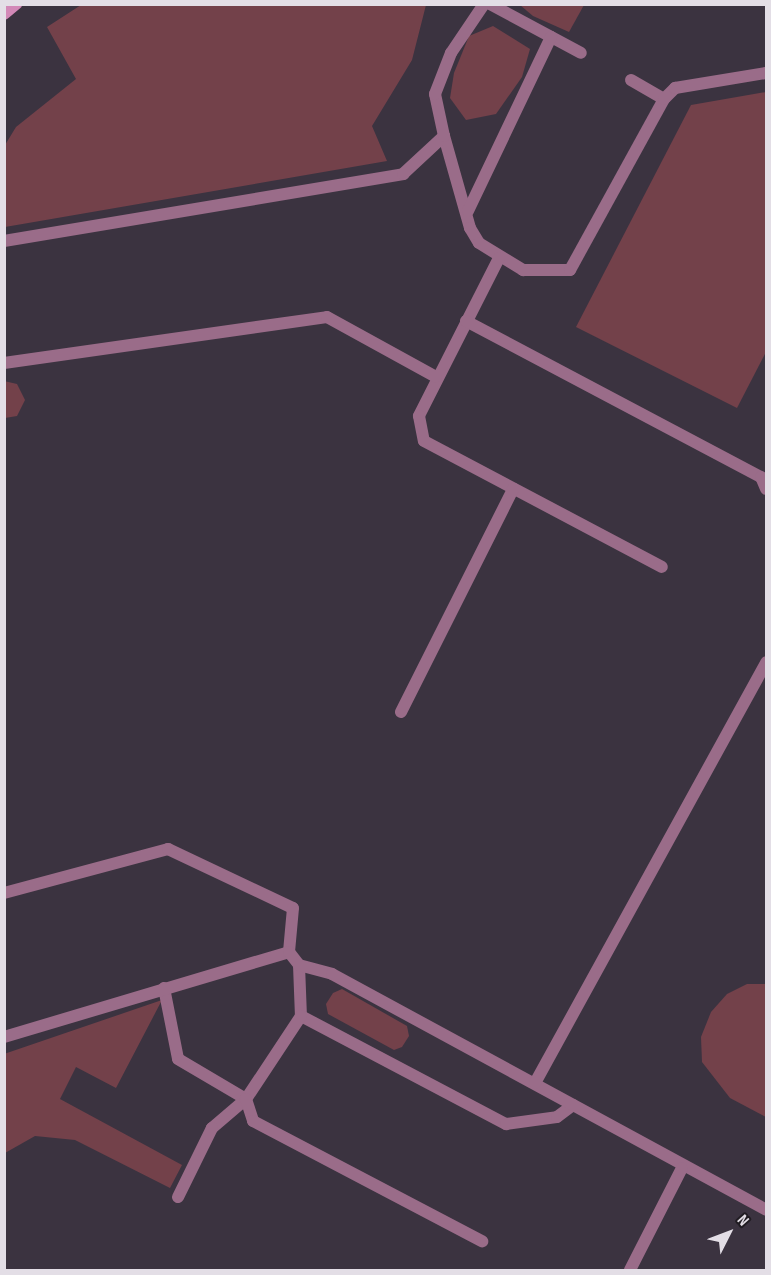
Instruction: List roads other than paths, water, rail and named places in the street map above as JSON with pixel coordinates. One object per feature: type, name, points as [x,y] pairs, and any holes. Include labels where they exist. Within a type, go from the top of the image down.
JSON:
[{"type":"street","points":[[4,14],[16,4]]},
{"type":"lane","points":[[484,4],[452,53],[435,94],[444,136],[468,211],[470,228],[479,243],[499,258],[523,270],[570,270],[664,99],[675,88],[766,74]]},
{"type":"lane","points":[[490,4],[581,53]]},
{"type":"lane","points":[[468,211],[551,37]]},
{"type":"lane","points":[[631,80],[664,99]]},
{"type":"lane","points":[[4,241],[403,174],[444,136]]},
{"type":"lane","points":[[499,258],[436,376],[418,416],[424,441],[662,567]]},
{"type":"lane","points":[[4,363],[327,317],[436,376]]},
{"type":"lane","points":[[466,321],[761,477],[766,489]]},
{"type":"lane","points":[[401,712],[513,489]]},
{"type":"lane","points":[[535,1083],[766,662]]},
{"type":"lane","points":[[4,893],[168,849],[293,908],[289,952],[299,965],[301,1016],[246,1099],[212,1128],[178,1197]]},
{"type":"lane","points":[[4,1037],[289,952]]},
{"type":"lane","points":[[299,965],[332,974],[535,1083],[682,1168],[766,1210]]},
{"type":"lane","points":[[164,988],[178,1059],[246,1099],[253,1121],[482,1240]]},
{"type":"lane","points":[[301,1016],[506,1124],[557,1117],[573,1105]]},
{"type":"lane","points":[[630,1270],[682,1168]]}]
